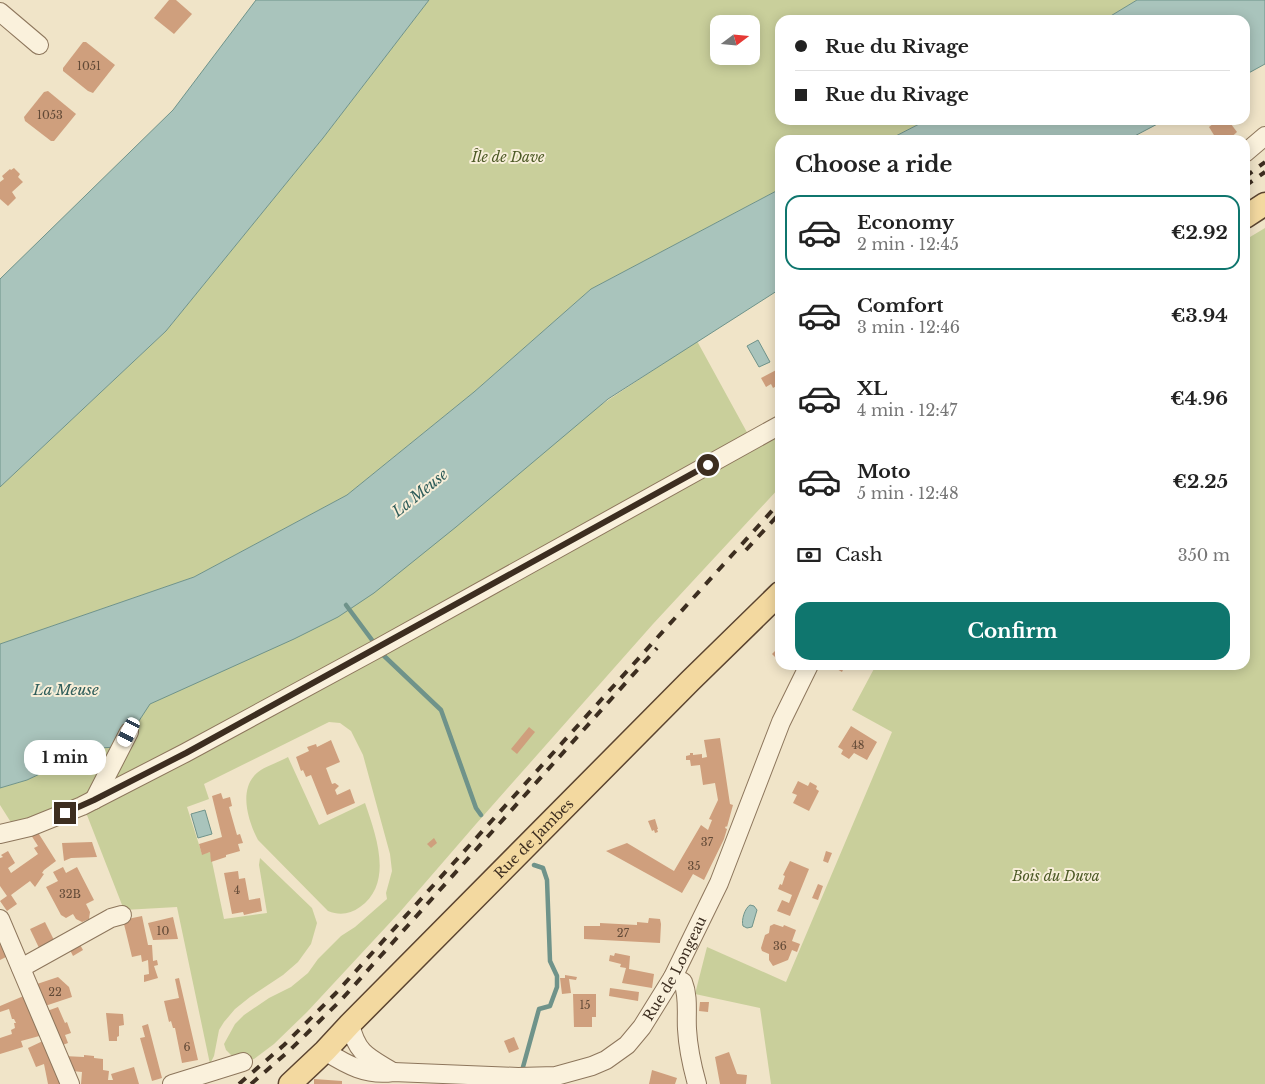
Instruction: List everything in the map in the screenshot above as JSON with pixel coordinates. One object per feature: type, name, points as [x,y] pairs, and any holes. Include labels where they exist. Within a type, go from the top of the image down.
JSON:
[{"type":"main road","points":[[1250,214],[1265,204]]},
{"type":"main road","name":"Rue de Jambes","points":[[290,1084],[325,1051],[683,688],[775,601]]},
{"type":"street","points":[[0,12],[39,46]]},
{"type":"street","points":[[1250,148],[1265,136]]},
{"type":"street","points":[[0,834],[30,826],[94,800],[186,753],[775,428]]},
{"type":"street","name":"Rue de Longeau","points":[[325,1051],[346,1065],[380,1074],[393,1072],[557,1080],[606,1060],[627,1045],[642,1027],[673,977],[719,883],[780,722],[806,670]]},
{"type":"street","points":[[94,800],[129,732]]},
{"type":"street","points":[[21,968],[111,918],[122,915]]},
{"type":"street","points":[[0,919],[70,1084]]},
{"type":"street","points":[[673,977],[683,982],[686,992],[687,1031],[692,1066],[697,1084]]},
{"type":"street","name":"Rue de Longeau","points":[[350,1024],[356,1044],[364,1054],[393,1072]]},
{"type":"street","points":[[172,1084],[243,1062]]},
{"type":"green space","name":"Île de Dave","points":[[429,0],[1137,0],[1112,15],[775,15],[775,125],[917,125],[898,135],[775,135],[775,192],[591,289],[474,392],[347,495],[194,577],[0,644],[0,487],[166,331],[323,138]]},
{"type":"green space","name":"Bois du Duva","points":[[1265,228],[1265,1084],[771,1084],[760,1008],[695,994],[707,947],[786,982],[892,732],[852,710],[873,670],[1250,670],[1250,237]]},
{"type":"green space","points":[[697,341],[749,436],[183,750],[80,797],[12,824],[0,805],[0,788],[27,780],[82,754],[88,760],[100,748],[116,747],[132,733],[149,704]]},
{"type":"green space","points":[[775,434],[775,492],[653,624],[399,913],[307,1012],[274,1044],[254,1059],[244,1061],[234,1058],[226,1050],[224,1044],[235,1024],[244,1015],[269,998],[291,987],[308,973],[318,959],[341,936],[355,927],[387,899],[386,893],[392,871],[390,854],[363,755],[351,731],[340,723],[329,722],[204,784],[209,799],[187,807],[202,854],[210,852],[224,919],[267,913],[259,865],[260,858],[312,908],[317,923],[311,944],[298,962],[235,1009],[224,1022],[219,1030],[214,1056],[210,1064],[177,907],[124,910],[85,810]]},
{"type":"green space","points":[[288,757],[319,825],[365,803],[377,844],[379,872],[377,885],[370,897],[360,907],[345,914],[328,911],[258,840],[249,817],[246,799],[249,783],[261,770]]},
{"type":"water","points":[[256,0],[429,0],[323,138],[166,331],[0,487],[0,279],[173,110]]},
{"type":"water","points":[[1137,0],[1265,0],[1265,64],[1250,72],[1250,15],[1112,15]]},
{"type":"water","points":[[917,125],[1156,125],[1136,135],[898,135]]},
{"type":"water","name":"La Meuse","points":[[775,192],[775,292],[608,399],[456,527],[374,593],[338,617],[150,704],[131,733],[116,747],[100,748],[88,760],[82,754],[27,780],[0,788],[0,644],[194,577],[347,495],[474,392],[591,289]]},
{"type":"water","points":[[758,340],[770,362],[759,367],[747,346]]},
{"type":"water","points":[[205,810],[212,834],[198,838],[191,814]]},
{"type":"water","points":[[750,905],[754,906],[757,910],[752,927],[747,928],[743,926],[743,921],[745,911]]},
{"type":"building","points":[[169,0],[176,0],[192,14],[174,34],[154,18]]},
{"type":"building","points":[[83,42],[86,42],[115,65],[93,93],[63,71],[63,68]]},
{"type":"building","points":[[48,91],[76,114],[54,141],[51,141],[25,121],[24,117],[44,92]]},
{"type":"building","points":[[1212,125],[1232,125],[1237,132],[1234,135],[1214,135],[1209,127]]},
{"type":"building","points":[[14,168],[20,174],[18,177],[23,182],[12,192],[16,198],[8,206],[0,199],[0,182],[4,179],[2,176]]},
{"type":"building","points":[[775,371],[775,387],[773,388],[771,384],[766,387],[761,378]]},
{"type":"building","points":[[851,726],[877,742],[867,760],[854,753],[849,759],[841,754],[843,750],[838,747]]},
{"type":"building","points":[[529,727],[535,732],[517,754],[511,749]]},
{"type":"building","points":[[720,738],[730,804],[733,805],[727,827],[725,828],[727,829],[724,839],[704,880],[693,874],[682,893],[606,851],[627,843],[674,871],[701,825],[708,830],[712,820],[709,819],[718,800],[715,783],[703,785],[700,765],[691,766],[690,760],[686,760],[686,756],[693,753],[693,755],[702,754],[702,758],[707,757],[704,740]]},
{"type":"building","points":[[331,740],[340,762],[326,768],[332,784],[335,783],[339,786],[335,790],[337,795],[350,789],[355,803],[327,815],[311,775],[306,777],[303,770],[301,771],[296,757],[309,751],[307,747],[316,744],[317,747]]},
{"type":"building","points":[[798,781],[808,786],[810,782],[817,786],[816,789],[819,791],[809,811],[793,803],[797,795],[792,793]]},
{"type":"building","points":[[221,793],[223,799],[230,797],[232,806],[229,807],[237,835],[240,834],[243,843],[238,844],[240,851],[211,862],[210,852],[202,855],[199,844],[222,837],[212,796]]},
{"type":"building","points":[[655,819],[658,832],[655,833],[654,830],[652,831],[648,821]]},
{"type":"building","points":[[37,831],[56,861],[44,870],[42,873],[44,874],[35,887],[30,881],[11,895],[17,904],[7,911],[0,901],[7,896],[0,886],[0,858],[3,857],[1,855],[8,851],[15,863],[8,868],[11,873],[38,854],[34,848],[38,846],[31,835]]},
{"type":"building","points":[[434,838],[437,843],[431,848],[427,844]]},
{"type":"building","points":[[92,842],[97,857],[71,858],[64,861],[62,843]]},
{"type":"building","points":[[826,851],[832,853],[828,863],[823,861]]},
{"type":"building","points":[[790,861],[809,869],[790,916],[777,911],[782,900],[789,903],[792,895],[778,889],[780,884],[782,885],[785,876],[783,875]]},
{"type":"building","points":[[63,867],[66,873],[77,867],[94,900],[86,904],[90,912],[89,919],[82,922],[76,919],[73,914],[66,918],[61,915],[46,887],[58,881],[53,872]]},
{"type":"building","points":[[238,871],[239,879],[245,878],[249,900],[260,898],[262,911],[244,915],[243,912],[232,914],[224,873]]},
{"type":"building","points":[[818,884],[823,886],[818,900],[812,898]]},
{"type":"building","points":[[142,916],[148,945],[152,945],[153,961],[157,960],[158,965],[154,966],[158,978],[144,982],[144,975],[149,974],[148,960],[142,962],[141,955],[132,957],[123,920]]},
{"type":"building","points":[[173,917],[178,939],[153,940],[148,923]]},
{"type":"building","points":[[649,918],[660,919],[660,943],[584,939],[584,926],[600,926],[600,923],[637,925],[637,922],[648,923]]},
{"type":"building","points":[[45,922],[56,944],[41,952],[30,929]]},
{"type":"building","points":[[774,924],[783,927],[784,925],[796,930],[792,941],[800,944],[797,952],[792,950],[788,960],[773,966],[769,960],[769,954],[762,951],[761,948],[765,935],[769,933],[770,926]]},
{"type":"building","points":[[0,937],[8,956],[0,960]]},
{"type":"building","points":[[78,941],[83,950],[73,956],[68,946]]},
{"type":"building","points":[[615,953],[630,956],[629,969],[654,974],[652,988],[622,983],[626,968],[620,967],[621,964],[609,961],[610,955],[614,956]]},
{"type":"building","points":[[565,975],[577,977],[576,980],[569,979],[571,993],[562,994],[560,978],[565,978]]},
{"type":"building","points":[[58,977],[69,987],[72,997],[45,1006],[37,984]]},
{"type":"building","points":[[179,978],[198,1060],[182,1063],[175,1028],[173,1028],[171,1021],[169,1022],[164,1001],[179,998],[175,979]]},
{"type":"building","points":[[610,988],[639,992],[638,1001],[609,996]]},
{"type":"building","points":[[573,994],[596,994],[596,1017],[592,1017],[592,1027],[574,1027]]},
{"type":"building","points":[[26,995],[43,1035],[21,1041],[23,1047],[0,1054],[0,1038],[12,1034],[11,1030],[15,1028],[14,1023],[16,1023],[12,1019],[9,1009],[0,1012],[0,1006]]},
{"type":"building","points":[[700,1002],[709,1002],[708,1012],[699,1011]]},
{"type":"building","points":[[58,1007],[71,1033],[65,1035],[68,1043],[60,1046],[47,1011]]},
{"type":"building","points":[[106,1013],[123,1014],[124,1025],[119,1026],[117,1041],[109,1041]]},
{"type":"building","points":[[148,1024],[162,1078],[152,1081],[140,1038],[145,1037],[142,1026]]},
{"type":"building","points":[[514,1037],[519,1049],[509,1053],[504,1041]]},
{"type":"building","points":[[45,1040],[61,1084],[48,1084],[44,1064],[36,1067],[28,1048]]},
{"type":"building","points":[[729,1052],[737,1074],[747,1075],[746,1084],[720,1084],[715,1057]]},
{"type":"building","points":[[84,1055],[103,1059],[103,1070],[109,1071],[108,1080],[113,1080],[111,1074],[134,1067],[139,1084],[81,1084],[82,1072],[72,1071],[64,1056],[84,1057]]},
{"type":"building","points":[[652,1070],[677,1078],[675,1084],[649,1084]]},
{"type":"building","points":[[314,1079],[342,1081],[342,1084],[314,1084]]},
{"type":"waterway","points":[[346,605],[372,640]]},
{"type":"waterway","points":[[381,653],[441,710],[476,808],[481,815]]},
{"type":"waterway","points":[[523,1067],[539,1009],[550,1006],[557,987],[557,976],[550,961],[547,880],[543,868],[534,865]]},
{"type":"railway","points":[[1250,173],[1265,162]]},
{"type":"railway","points":[[1250,182],[1265,172]]},
{"type":"railway","points":[[239,1084],[284,1045],[336,993],[775,508]]},
{"type":"railway","points":[[746,550],[775,518]]},
{"type":"railway","points":[[251,1084],[290,1050],[342,999],[657,648]]},
{"type":"route","points":[[65,813],[186,753],[708,465]]}]
